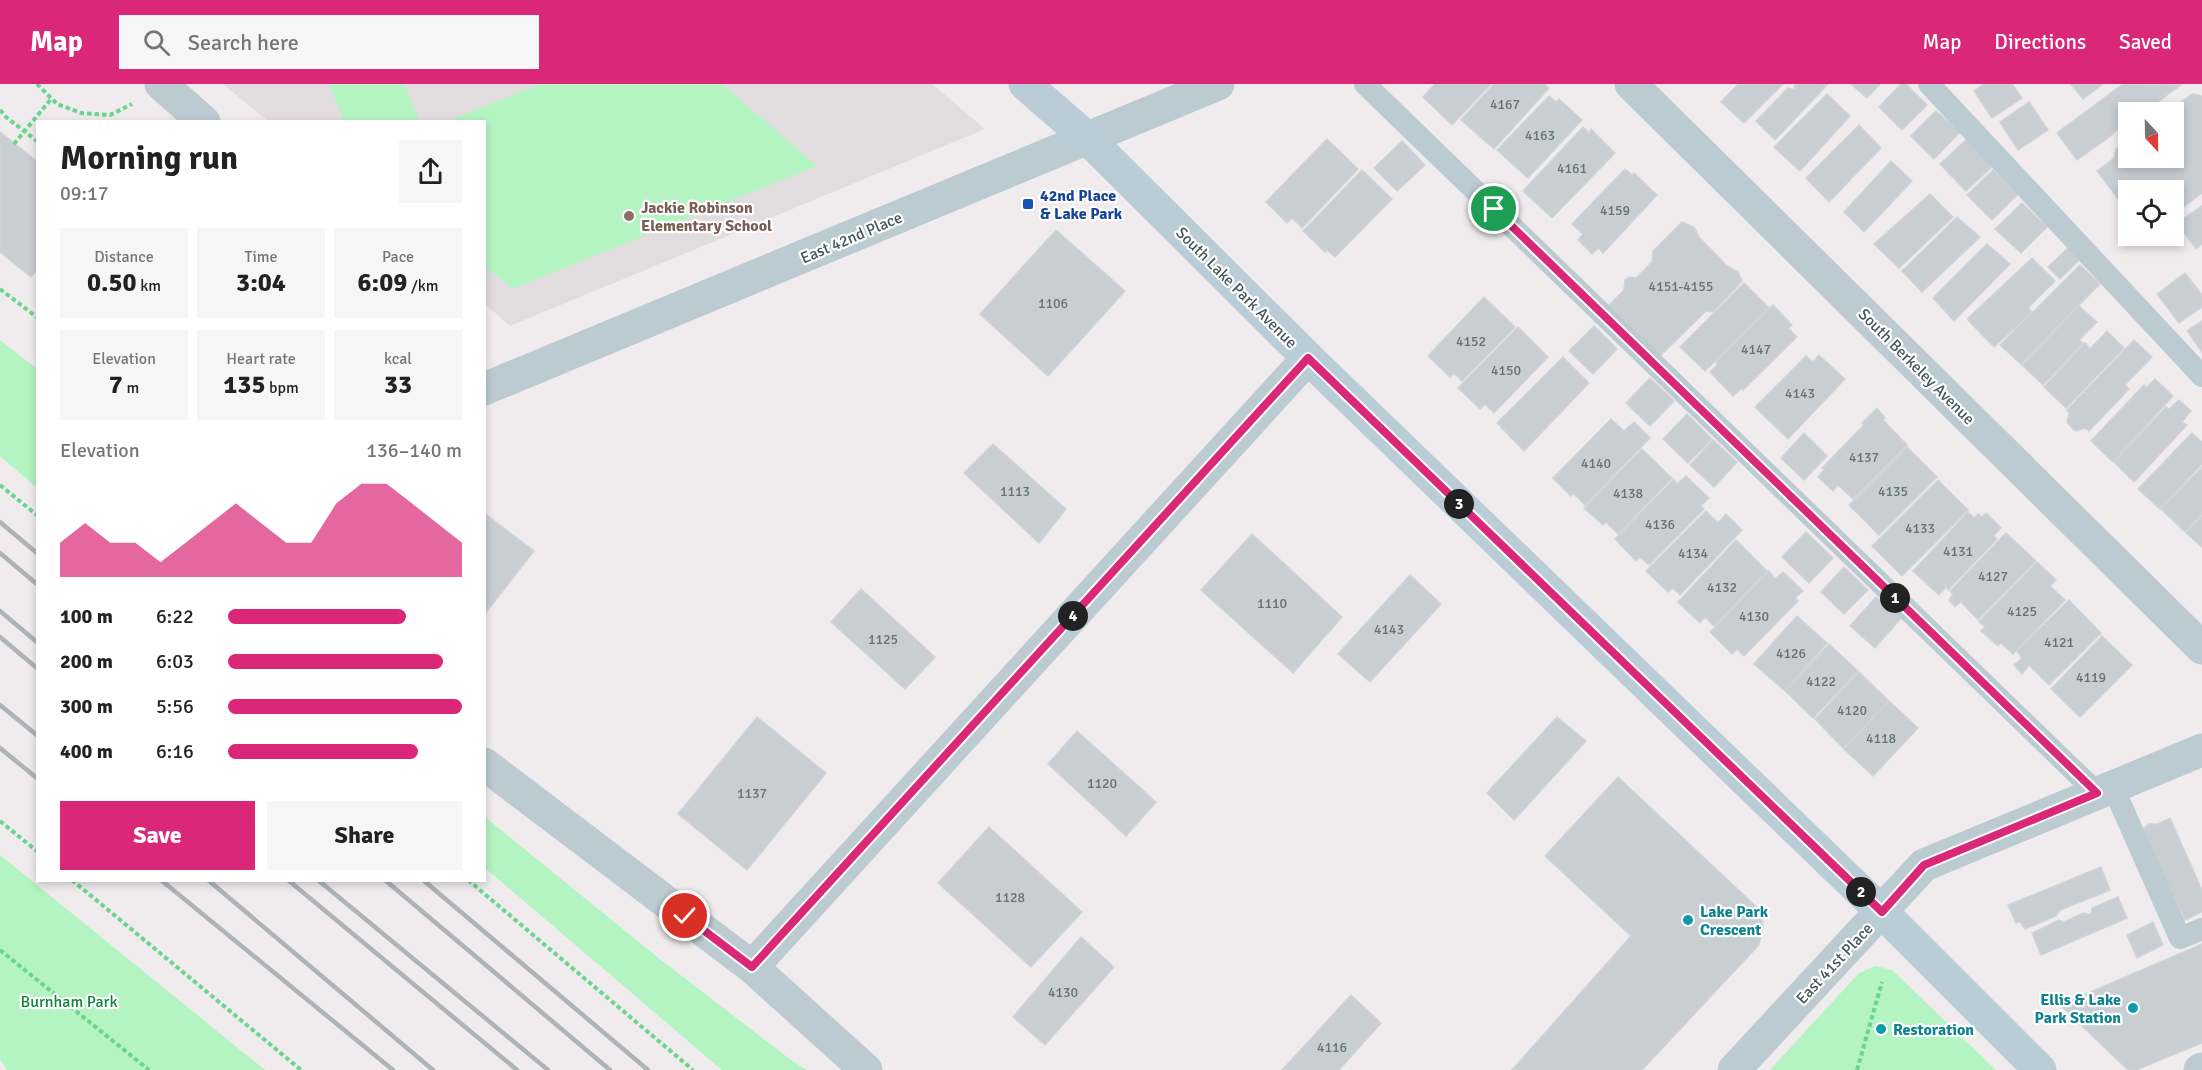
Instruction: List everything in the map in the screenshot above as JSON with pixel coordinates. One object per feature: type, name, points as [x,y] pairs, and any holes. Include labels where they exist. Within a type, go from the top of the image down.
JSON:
[{"type":"street","points":[[161,84],[202,120]]},
{"type":"street","name":"South Lake Park Avenue","points":[[1024,84],[1087,138],[1308,358],[1882,912],[2040,1070]]},
{"type":"street","name":"East 42nd Place","points":[[492,377],[1218,84]]},
{"type":"street","name":"South Berkeley Avenue","points":[[1631,84],[2202,648]]},
{"type":"street","points":[[752,967],[1308,358]]},
{"type":"street","name":"East 41st Place","points":[[1734,1070],[1924,865],[2202,750]]},
{"type":"street","points":[[486,766],[752,967],[866,1070]]},
{"type":"lane","points":[[1365,84],[2105,790],[2180,938],[2202,929]]},
{"type":"lane","points":[[1929,84],[2202,376]]},
{"type":"path","points":[[37,84],[57,104],[81,113],[110,114],[133,104]]},
{"type":"path","points":[[14,144],[51,99]]},
{"type":"path","points":[[0,110],[36,141]]},
{"type":"path","points":[[0,289],[36,316]]},
{"type":"path","points":[[0,484],[36,514]]},
{"type":"path","points":[[0,821],[36,850]]},
{"type":"path","points":[[74,882],[301,1070]]},
{"type":"path","points":[[470,882],[693,1070]]},
{"type":"path","points":[[0,950],[149,1070]]},
{"type":"path","points":[[1857,1070],[1882,982]]},
{"type":"shaded area","name":"Jackie Robinson Elementary School","points":[[223,84],[932,84],[985,129],[510,326],[486,305],[486,120],[267,120]]},
{"type":"green space","points":[[329,84],[404,84],[420,120],[344,120]]},
{"type":"green space","points":[[540,84],[722,84],[817,166],[512,289],[486,267],[486,120],[450,120]]},
{"type":"green space","points":[[0,340],[36,368],[36,487],[0,456]]},
{"type":"green space","points":[[486,818],[661,960],[807,1070],[722,1070],[486,869]]},
{"type":"green space","name":"Burnham Park","points":[[0,855],[265,1070],[7,1070],[0,1060]]},
{"type":"green space","points":[[1876,966],[1892,970],[1996,1070],[1770,1070],[1859,973]]},
{"type":"building","points":[[1435,84],[1491,84],[1452,125],[1423,97]]},
{"type":"building","points":[[1494,84],[1544,84],[1549,88],[1494,149],[1461,120]]},
{"type":"building","points":[[1738,84],[1783,84],[1744,123],[1721,102]]},
{"type":"building","points":[[1796,84],[1828,84],[1775,140],[1756,121],[1788,88],[1796,90],[1794,86]]},
{"type":"building","points":[[1851,84],[1880,84],[1867,98]]},
{"type":"building","points":[[1901,84],[1906,84],[1927,105],[1902,130],[1879,107]]},
{"type":"building","points":[[1984,84],[2012,84],[2022,98],[1992,118],[1974,91]]},
{"type":"building","points":[[2071,84],[2103,84],[2083,99]]},
{"type":"building","points":[[2123,84],[2181,85],[2158,102],[2118,102],[2118,129],[2077,160],[2057,133]]},
{"type":"building","points":[[1827,94],[1850,116],[1800,171],[1774,147]]},
{"type":"building","points":[[2192,94],[2202,96],[2202,193],[2184,206],[2184,180],[2118,180],[2118,199],[2097,171],[2114,158],[2118,148],[2118,168],[2184,168],[2184,102],[2181,102]]},
{"type":"building","points":[[1549,96],[1556,102],[1559,99],[1582,120],[1528,178],[1497,150]]},
{"type":"building","points":[[2029,102],[2048,130],[2018,150],[2000,122]]},
{"type":"building","points":[[1936,111],[1960,132],[1934,159],[1911,136]]},
{"type":"building","points":[[1859,125],[1881,148],[1829,202],[1806,178]]},
{"type":"building","points":[[1583,127],[1589,133],[1591,129],[1615,153],[1552,218],[1523,191]]},
{"type":"building","points":[[0,132],[36,160],[36,271],[31,277],[0,252]]},
{"type":"building","points":[[1327,139],[1358,169],[1302,228],[1292,218],[1287,223],[1266,202]]},
{"type":"building","points":[[1967,139],[1994,165],[1966,191],[1940,164]]},
{"type":"building","points":[[1402,141],[1425,165],[1397,191],[1374,168]]},
{"type":"building","points":[[1891,161],[1912,181],[1864,232],[1844,212]]},
{"type":"building","points":[[1625,169],[1632,175],[1634,173],[1657,195],[1603,253],[1599,248],[1592,254],[1578,240],[1583,234],[1572,224]]},
{"type":"building","points":[[1362,170],[1392,199],[1335,257],[1327,250],[1325,252],[1303,231]]},
{"type":"building","points":[[1993,170],[2018,194],[1992,220],[1967,195]]},
{"type":"building","points":[[1930,194],[1953,217],[1899,268],[1874,244]]},
{"type":"building","points":[[2022,203],[2047,227],[2021,253],[1995,229]]},
{"type":"building","points":[[2202,206],[2202,244],[2196,249],[2184,233],[2184,218]]},
{"type":"building","points":[[1957,217],[1980,237],[1922,292],[1902,271]]},
{"type":"building","points":[[1682,222],[1694,227],[1699,237],[1726,265],[1738,272],[1742,281],[1713,312],[1706,311],[1660,356],[1609,305],[1624,290],[1625,280],[1629,277],[1636,278],[1652,262],[1653,251]]},
{"type":"building","points":[[1056,230],[1125,291],[1048,376],[980,314]]},
{"type":"building","points":[[1987,244],[2010,264],[1954,321],[1933,298]]},
{"type":"building","points":[[2068,248],[2079,260],[2060,279],[2048,267]]},
{"type":"building","points":[[2032,258],[2055,281],[2028,308],[2032,312],[1994,347],[1967,319]]},
{"type":"building","points":[[2080,265],[2100,284],[2021,364],[2000,345]]},
{"type":"building","points":[[2185,273],[2202,295],[2202,307],[2179,323],[2157,294]]},
{"type":"building","points":[[1744,283],[1769,308],[1705,371],[1680,347]]},
{"type":"building","points":[[1484,297],[1515,327],[1462,381],[1454,373],[1450,377],[1428,356]]},
{"type":"building","points":[[1773,305],[1792,325],[1788,328],[1797,337],[1743,390],[1742,388],[1733,396],[1710,372],[1718,364],[1716,361]]},
{"type":"building","points":[[2079,306],[2097,322],[2079,340],[2083,343],[2043,385],[2022,365]]},
{"type":"building","points":[[2202,321],[2202,352],[2187,331]]},
{"type":"building","points":[[1594,326],[1617,349],[1593,374],[1569,351]]},
{"type":"building","points":[[1518,327],[1548,357],[1494,413],[1485,404],[1480,409],[1458,388]]},
{"type":"building","points":[[2107,331],[2124,348],[2066,408],[2044,387],[2085,343],[2090,349]]},
{"type":"building","points":[[2134,340],[2152,357],[2125,385],[2129,389],[2089,431],[2085,428],[2076,431],[2067,422],[2069,413],[2067,410]]},
{"type":"building","points":[[1819,355],[1845,379],[1788,439],[1755,407],[1806,356],[1813,362]]},
{"type":"building","points":[[1563,357],[1589,383],[1524,451],[1497,423]]},
{"type":"building","points":[[1650,378],[1674,401],[1650,426],[1626,403]]},
{"type":"building","points":[[2155,379],[2173,396],[2113,462],[2091,441],[2144,385],[2146,388]]},
{"type":"building","points":[[2179,400],[2191,411],[2182,422],[2187,425],[2134,482],[2114,462],[2166,407],[2169,409]]},
{"type":"building","points":[[1877,408],[1885,418],[1883,420],[1907,445],[1853,499],[1838,485],[1833,491],[1818,477],[1824,470],[1822,468],[1864,425],[1862,423]]},
{"type":"building","points":[[1687,414],[1712,439],[1688,463],[1663,439]]},
{"type":"building","points":[[1611,419],[1624,431],[1634,422],[1650,438],[1585,505],[1573,493],[1571,496],[1553,478]]},
{"type":"building","points":[[1804,433],[1827,456],[1804,480],[1781,458]]},
{"type":"building","points":[[2192,433],[2202,442],[2202,464],[2160,509],[2138,489]]},
{"type":"building","points":[[1713,440],[1737,462],[1714,487],[1690,465]]},
{"type":"building","points":[[993,444],[1066,509],[1039,543],[964,473]]},
{"type":"building","points":[[1907,447],[1937,477],[1879,535],[1849,505]]},
{"type":"building","points":[[1642,449],[1672,478],[1618,534],[1606,522],[1603,525],[1584,508]]},
{"type":"building","points":[[2202,467],[2202,514],[2185,532],[2161,509]]},
{"type":"building","points":[[1686,476],[1709,498],[1701,506],[1704,509],[1649,565],[1640,557],[1636,561],[1615,539],[1674,479],[1677,484]]},
{"type":"building","points":[[1938,480],[1968,510],[1902,576],[1872,546]]},
{"type":"building","points":[[1706,511],[1718,523],[1726,514],[1742,530],[1680,595],[1673,588],[1668,592],[1646,571]]},
{"type":"building","points":[[1968,512],[1974,518],[1978,514],[1982,517],[1986,513],[2001,528],[1993,536],[1997,539],[1948,590],[1946,587],[1939,595],[1913,571]]},
{"type":"building","points":[[486,515],[534,551],[486,612]]},
{"type":"building","points":[[2202,516],[2202,547],[2186,533]]},
{"type":"building","points":[[1806,532],[1833,558],[1809,583],[1782,557]]},
{"type":"building","points":[[2006,533],[2036,561],[1978,620],[1961,602],[1955,607],[1949,600],[1953,594],[1950,591]]},
{"type":"building","points":[[1252,534],[1342,617],[1293,673],[1201,590]]},
{"type":"building","points":[[1736,540],[1767,571],[1714,626],[1705,617],[1700,623],[1678,602]]},
{"type":"building","points":[[2037,562],[2056,580],[2050,586],[2065,600],[2013,654],[2001,643],[1998,646],[1981,631],[1985,627],[1979,622]]},
{"type":"building","points":[[1844,567],[1868,590],[1844,614],[1821,592]]},
{"type":"building","points":[[1769,571],[1775,579],[1783,572],[1803,591],[1795,598],[1798,601],[1744,656],[1737,649],[1732,654],[1710,632]]},
{"type":"building","points":[[1410,575],[1441,604],[1370,682],[1338,654]]},
{"type":"building","points":[[861,589],[935,657],[905,689],[831,622]]},
{"type":"building","points":[[1876,597],[1901,618],[1875,648],[1850,626]]},
{"type":"building","points":[[2069,600],[2101,633],[2049,685],[2029,665],[2022,674],[2014,665],[2022,658],[2017,651]]},
{"type":"building","points":[[1797,616],[1827,643],[1785,691],[1754,664]]},
{"type":"building","points":[[2102,636],[2132,665],[2080,717],[2051,689]]},
{"type":"building","points":[[1829,644],[1858,671],[1813,718],[1785,691]]},
{"type":"building","points":[[1859,672],[1889,701],[1843,748],[1815,719]]},
{"type":"building","points":[[1889,701],[1918,728],[1873,776],[1844,749]]},
{"type":"building","points":[[757,717],[826,773],[747,870],[678,814]]},
{"type":"building","points":[[1557,717],[1586,741],[1514,820],[1487,793]]},
{"type":"building","points":[[1077,731],[1156,802],[1126,836],[1048,764]]},
{"type":"building","name":"Lake Park Crescent","points":[[1618,777],[1762,912],[1763,927],[1759,945],[1642,1070],[1512,1070],[1631,936],[1545,856]]},
{"type":"building","points":[[2170,818],[2202,890],[2202,912],[2185,920],[2179,907],[2176,907],[2142,831],[2148,824],[2158,824]]},
{"type":"building","points":[[989,827],[1082,912],[1031,967],[938,883]]},
{"type":"building","points":[[2101,867],[2110,890],[2060,910],[2056,916],[2025,929],[2020,921],[2016,923],[2008,905]]},
{"type":"building","points":[[2118,897],[2127,918],[2041,955],[2032,933],[2059,920],[2064,922],[2083,913],[2091,915],[2092,908]]},
{"type":"building","points":[[2153,922],[2163,945],[2137,958],[2127,935]]},
{"type":"building","points":[[1081,937],[1114,967],[1045,1045],[1013,1017]]},
{"type":"building","name":"Ellis & Lake Park Station","points":[[2202,944],[2202,1043],[2136,1070],[2128,1070],[2060,1005]]},
{"type":"building","points":[[1351,995],[1381,1023],[1339,1070],[1282,1070]]},
{"type":"railway","points":[[0,522],[36,552]]},
{"type":"railway","points":[[0,553],[36,583]]},
{"type":"railway","points":[[0,611],[36,641]]},
{"type":"railway","points":[[0,637],[36,667]]},
{"type":"railway","points":[[0,705],[36,734]]},
{"type":"railway","points":[[0,748],[36,777]]},
{"type":"railway","points":[[163,882],[393,1070]]},
{"type":"railway","points":[[210,882],[433,1070]]},
{"type":"railway","points":[[290,882],[517,1070]]},
{"type":"railway","points":[[320,882],[548,1070]]},
{"type":"railway","points":[[387,882],[610,1070]]},
{"type":"railway","points":[[425,882],[648,1070]]},
{"type":"place","name":"42nd Place & Lake Park","points":[[1028,204]]},
{"type":"place","name":"Jackie Robinson Elementary School","points":[[629,216]]},
{"type":"place","name":"Lake Park Crescent","points":[[1688,920]]},
{"type":"place","name":"Ellis & Lake Park Station","points":[[2133,1008]]},
{"type":"place","name":"Restoration","points":[[1881,1029]]},
{"type":"route","points":[[685,916],[752,967],[1308,358],[1882,912],[1924,865],[2097,793],[1494,209]]}]
